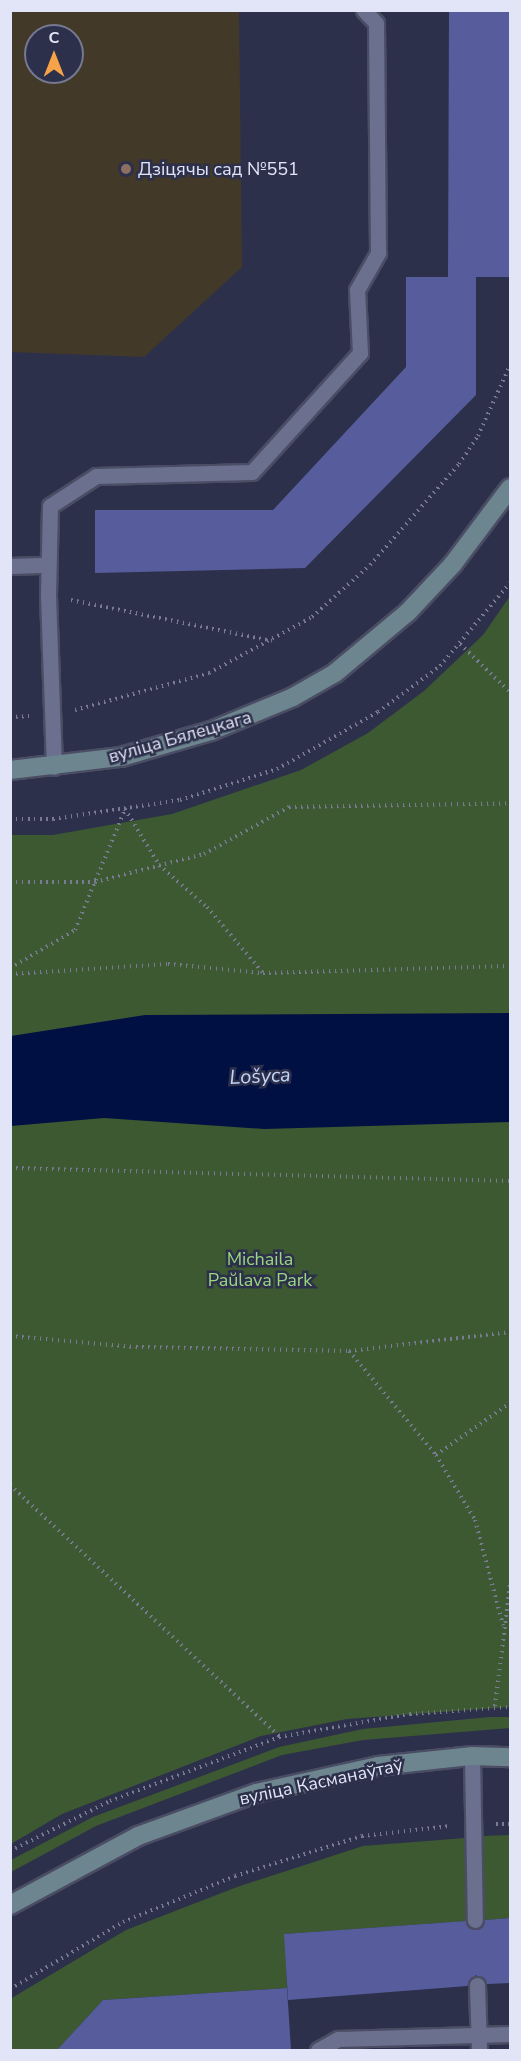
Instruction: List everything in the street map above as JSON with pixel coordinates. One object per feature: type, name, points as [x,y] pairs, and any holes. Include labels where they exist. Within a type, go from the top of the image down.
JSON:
[{"type":"street","name":"вуліца Бялецкага","points":[[10,771],[121,757],[211,731],[252,717],[335,673],[408,612],[453,564],[510,488]]},
{"type":"street","name":"вуліца Касманаўтаў","points":[[10,1905],[138,1836],[256,1793],[378,1767],[472,1756],[510,1757]]},
{"type":"lane","points":[[54,766],[50,716],[48,595],[50,506],[96,476],[252,472],[360,353],[357,290],[378,253],[376,23],[364,10]]},
{"type":"lane","points":[[10,566],[48,566]]},
{"type":"lane","points":[[472,1756],[475,1920]]},
{"type":"lane","points":[[477,1985],[479,2050]]},
{"type":"lane","points":[[318,2050],[338,2039],[510,2034]]},
{"type":"path","points":[[10,717],[50,716],[182,682],[273,642],[344,591],[420,511],[478,436],[510,365]]},
{"type":"path","points":[[10,819],[53,819],[180,800],[277,769],[378,712],[460,644],[510,583]]},
{"type":"path","points":[[48,595],[273,642]]},
{"type":"path","points":[[460,644],[510,692]]},
{"type":"path","points":[[10,882],[95,882],[204,854],[289,807],[510,803]]},
{"type":"path","points":[[125,808],[159,865],[207,907],[263,973]]},
{"type":"path","points":[[10,968],[75,930],[125,808]]},
{"type":"path","points":[[10,974],[168,964],[263,973],[510,966]]},
{"type":"path","points":[[10,1168],[510,1181]]},
{"type":"path","points":[[10,1336],[136,1347],[349,1351],[510,1332]]},
{"type":"path","points":[[349,1351],[436,1455],[475,1520],[503,1625]]},
{"type":"path","points":[[436,1455],[510,1403]]},
{"type":"path","points":[[10,1485],[279,1737]]},
{"type":"path","points":[[495,1706],[503,1625],[510,1583]]},
{"type":"path","points":[[10,1851],[110,1801],[279,1737],[410,1714],[495,1706],[510,1707]]},
{"type":"path","points":[[10,1989],[123,1922],[235,1876],[362,1836],[473,1825],[510,1824]]},
{"type":"shaded area","name":"Дзіцячы сад №551","points":[[10,11],[239,11],[242,267],[144,357],[11,352]]},
{"type":"green space","name":"Michaila Paŭlava Park","points":[[510,596],[510,1707],[347,1719],[261,1736],[62,1814],[11,1844],[10,835],[53,835],[172,814],[301,770],[368,733],[424,691],[483,635]]},
{"type":"green space","points":[[510,1717],[510,1728],[363,1740],[282,1755],[96,1826],[11,1872],[11,1860],[93,1817],[279,1747],[363,1729]]},
{"type":"green space","points":[[510,1835],[510,1918],[484,1920],[483,1836]]},
{"type":"green space","points":[[465,1838],[467,1921],[285,1934],[287,1988],[103,2000],[57,2050],[11,2050],[10,1999],[126,1930],[237,1887],[363,1846]]},
{"type":"water","name":"Lošyca","points":[[510,1013],[510,1122],[264,1129],[104,1118],[11,1126],[11,1036],[145,1015]]},
{"type":"building","points":[[449,10],[510,10],[510,277],[476,277],[476,395],[305,568],[95,573],[95,510],[273,510],[406,367],[406,277],[448,277]]},
{"type":"building","points":[[510,1918],[510,1983],[487,1984],[476,1975],[467,1986],[288,2000],[284,1934],[466,1921],[476,1930],[485,1920]]},
{"type":"building","points":[[287,1988],[291,2050],[57,2050],[103,2000]]},
{"type":"place","name":"Дзіцячы сад №551","points":[[126,169]]}]
